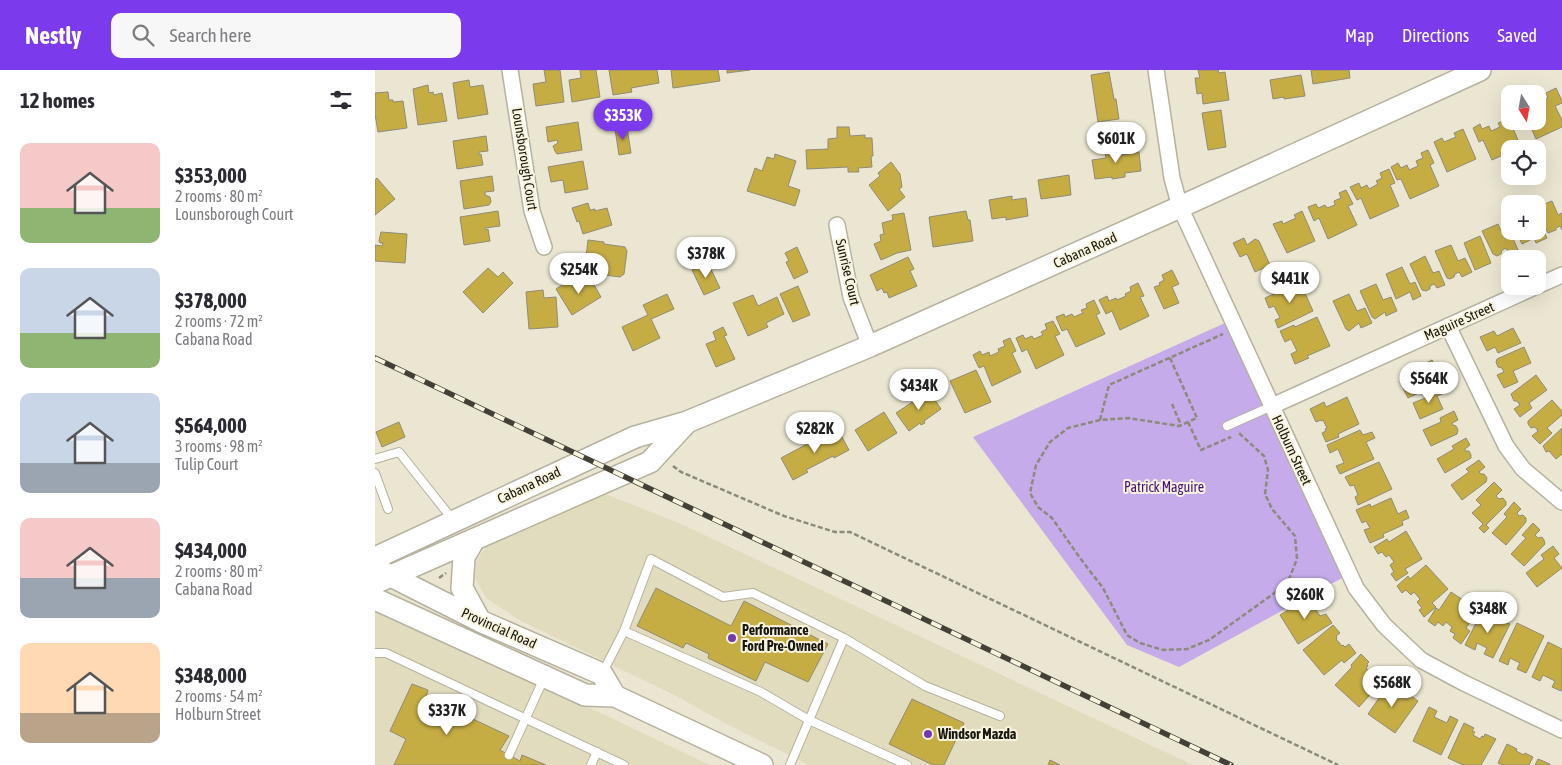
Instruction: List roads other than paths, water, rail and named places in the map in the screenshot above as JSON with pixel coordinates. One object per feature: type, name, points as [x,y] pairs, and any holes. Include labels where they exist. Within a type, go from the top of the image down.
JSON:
[{"type":"main road","name":"Cabana Road","points":[[375,558],[635,437],[687,422],[870,346],[1181,207],[1480,70]]},
{"type":"main road","name":"Cabana Road","points":[[381,576],[474,540],[650,462],[687,422]]},
{"type":"main road","points":[[474,540],[464,557],[462,588],[480,620]]},
{"type":"main road","name":"Provincial Road","points":[[381,576],[602,674]]},
{"type":"main road","name":"Provincial Road","points":[[375,600],[585,695],[615,696],[733,755],[762,765]]},
{"type":"main road","points":[[602,674],[615,696]]},
{"type":"street","name":"Lounsborough Court","points":[[510,70],[532,211],[544,246]]},
{"type":"street","name":"Holburn Street","points":[[1156,70],[1172,178],[1181,207],[1356,588],[1384,625],[1421,660],[1562,730]]},
{"type":"street","name":"Sunrise Court","points":[[837,225],[851,297],[870,346]]},
{"type":"street","name":"Maguire Street","points":[[1546,282],[1562,275]]},
{"type":"street","name":"Maguire Street","points":[[1272,406],[1517,295]]},
{"type":"street","points":[[1448,326],[1505,446],[1523,468],[1562,502]]},
{"type":"lane","points":[[1227,426],[1272,406]]},
{"type":"lane","points":[[375,459],[399,452],[454,521]]},
{"type":"lane","points":[[375,473],[388,509]]},
{"type":"lane","points":[[602,674],[624,631],[651,559],[723,597],[753,593],[844,638],[925,686],[1000,716]]},
{"type":"lane","points":[[624,631],[761,692],[809,720],[907,765]]},
{"type":"lane","points":[[790,765],[844,638]]},
{"type":"lane","points":[[375,653],[386,653],[624,765]]},
{"type":"lane","points":[[509,756],[545,676]]},
{"type":"lane","points":[[591,765],[597,752]]},
{"type":"railway","points":[[375,358],[1231,765]]},
{"type":"place","name":"Performance Ford Pre-Owned","points":[[732,638]]},
{"type":"place","name":"Windsor Mazda","points":[[928,734]]},
{"type":"park label","name":"Patrick Maguire","points":[[1164,487]]}]
